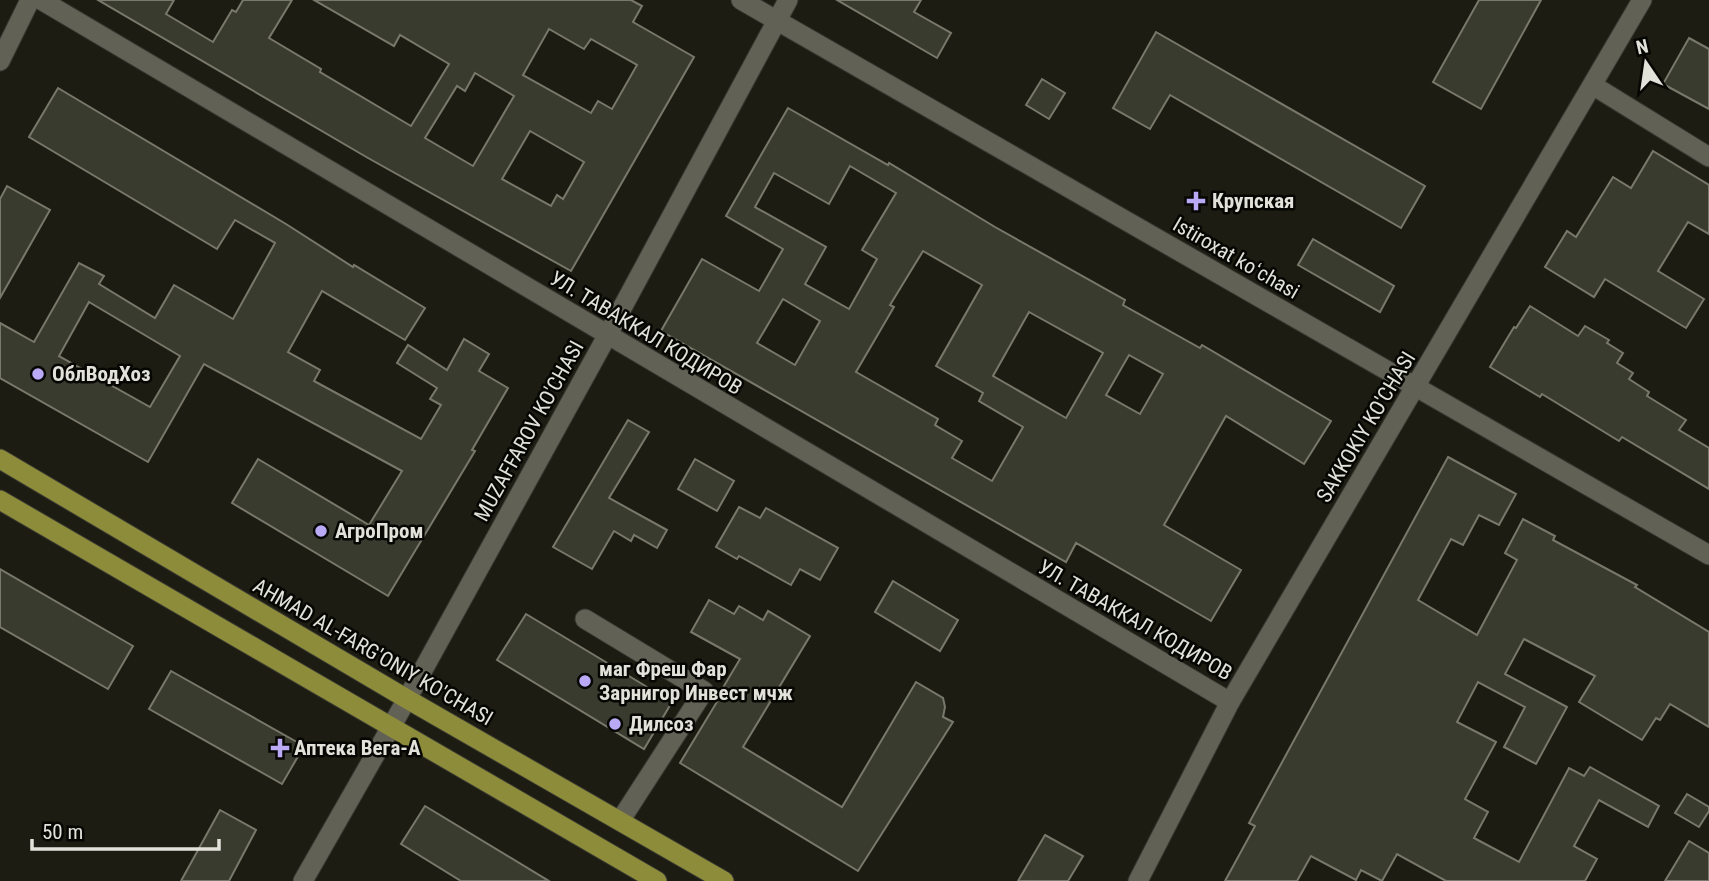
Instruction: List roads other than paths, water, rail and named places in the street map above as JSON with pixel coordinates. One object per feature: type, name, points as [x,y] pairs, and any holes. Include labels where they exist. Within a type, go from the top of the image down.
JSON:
[{"type":"main road","name":"AHMAD AL-FARG'ONIY KO'CHASI","points":[[0,459],[407,699],[724,881]]},
{"type":"main road","points":[[0,500],[657,881]]},
{"type":"street","points":[[0,61],[30,0]]},
{"type":"street","name":"УЛ. ТАВАККАЛ КОДИРОВ","points":[[41,0],[1230,702]]},
{"type":"street","name":"Istiroxat koʻchasi","points":[[741,0],[1709,555]]},
{"type":"street","name":"MUZAFFAROV KO'CHASI","points":[[303,881],[407,699],[607,336],[788,0]]},
{"type":"street","name":"SAKKOKIY KO'CHASI","points":[[1138,881],[1230,702],[1594,86],[1642,0]]},
{"type":"street","points":[[1594,86],[1709,157]]},
{"type":"street","points":[[585,619],[704,691],[621,821]]},
{"type":"place","name":"Крупская","points":[[1196,201]]},
{"type":"place","name":"ОблВодХоз","points":[[38,374]]},
{"type":"place","name":"АгроПром","points":[[321,531]]},
{"type":"place","name":"маг Фреш Фар Зарнигор Инвест мчж","points":[[585,681]]},
{"type":"place","name":"Дилсоз","points":[[615,724]]},
{"type":"place","name":"Аптека Вега-А","points":[[280,748]]}]
